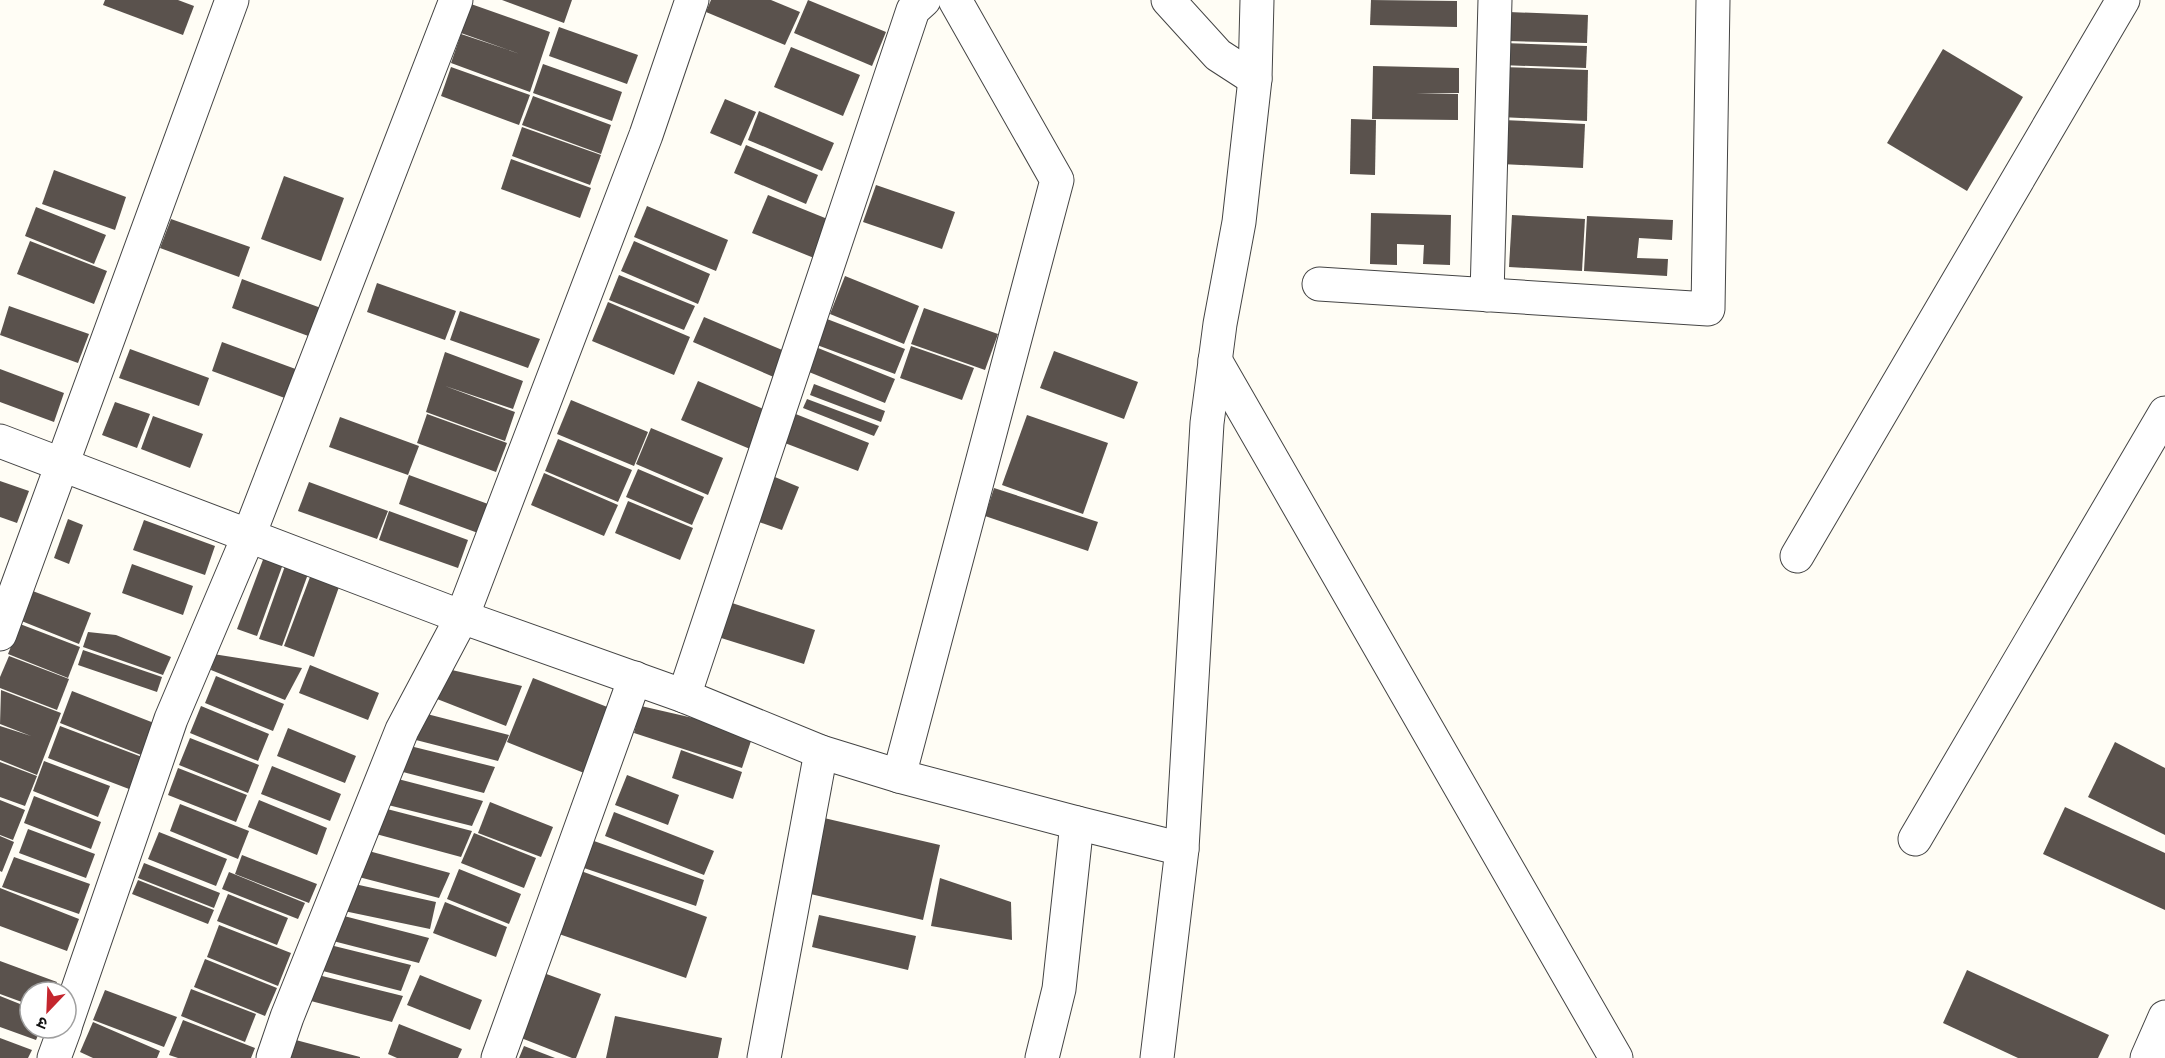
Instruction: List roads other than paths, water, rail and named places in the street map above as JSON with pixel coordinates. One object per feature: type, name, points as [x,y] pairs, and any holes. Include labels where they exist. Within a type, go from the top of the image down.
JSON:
[{"type":"street","points":[[0,634],[232,0]]},
{"type":"street","points":[[78,988],[171,719],[249,535],[456,0]]},
{"type":"street","points":[[273,1058],[291,1006],[402,730],[462,618],[646,135],[692,0]]},
{"type":"street","points":[[684,696],[913,10],[924,0]]},
{"type":"street","points":[[899,776],[1057,180],[955,0]]},
{"type":"street","points":[[1168,0],[1218,55],[1255,79]]},
{"type":"street","points":[[1157,1058],[1182,849],[1207,423],[1220,324],[1239,222],[1255,79],[1257,0]]},
{"type":"street","points":[[1487,295],[1495,0]]},
{"type":"street","points":[[1319,284],[1708,309],[1713,0]]},
{"type":"street","points":[[1797,556],[2123,0]]},
{"type":"street","points":[[1215,360],[1616,1058]]},
{"type":"street","points":[[1915,839],[2165,413]]},
{"type":"street","points":[[0,441],[462,618],[684,696],[821,752],[899,776],[1077,824],[1182,849]]},
{"type":"street","points":[[498,1058],[635,678]]},
{"type":"street","points":[[764,1058],[821,752]]},
{"type":"street","points":[[1042,1058],[1059,989],[1077,824]]},
{"type":"street","points":[[2155,1052],[2165,1017]]},
{"type":"street","points":[[54,1058],[60,1040]]}]
